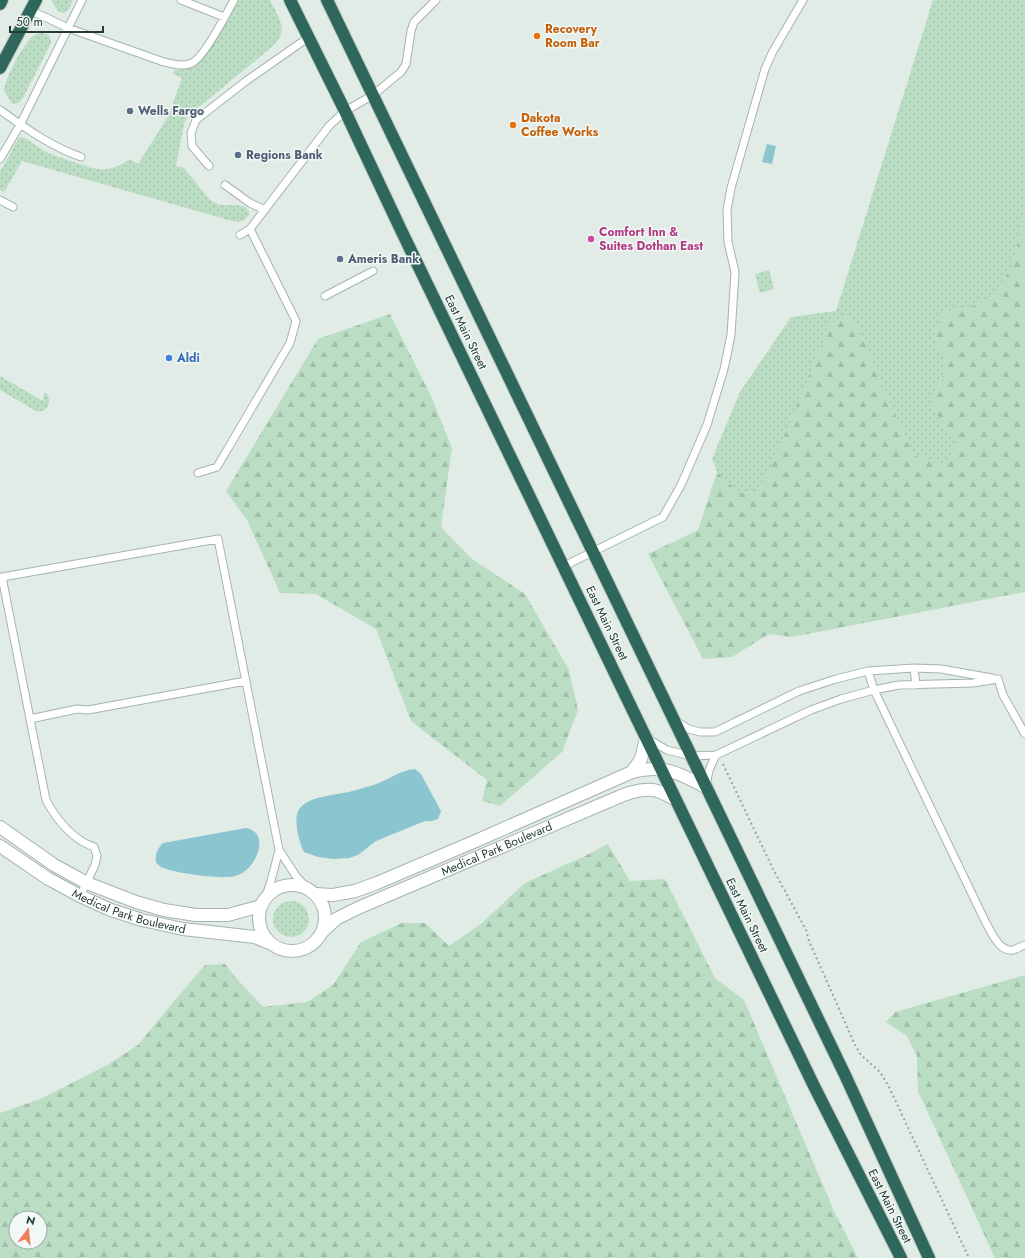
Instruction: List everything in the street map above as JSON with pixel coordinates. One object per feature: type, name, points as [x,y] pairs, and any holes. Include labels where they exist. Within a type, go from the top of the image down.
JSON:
[{"type":"highway","points":[[0,4],[2,0]]},
{"type":"highway","points":[[0,68],[36,0]]},
{"type":"highway","name":"East Main Street","points":[[290,0],[345,111],[814,1086],[901,1258]]},
{"type":"highway","name":"East Main Street","points":[[327,0],[845,1075],[929,1258]]},
{"type":"street","points":[[632,772],[641,760],[646,738]]},
{"type":"street","name":"Medical Park Boulevard","points":[[312,892],[333,894],[355,891],[642,769],[662,769],[680,774],[707,788]]},
{"type":"street","name":"Medical Park Boulevard","points":[[323,931],[336,919],[358,908],[635,791],[652,790],[676,800]]},
{"type":"street","name":"Medical Park Boulevard","points":[[0,827],[54,865],[87,883],[136,902],[164,910],[196,915],[228,914],[263,902]]},
{"type":"street","name":"Medical Park Boulevard","points":[[0,846],[46,878],[111,910],[142,920],[183,929],[255,937],[269,943]]},
{"type":"street","points":[[293,885],[301,886],[312,892],[320,900],[324,907],[325,923],[323,931],[314,944],[299,951],[291,952],[276,948],[269,943],[260,930],[259,918],[263,902],[270,893],[277,888],[293,885]]},
{"type":"lane","points":[[0,159],[20,124],[82,0]]},
{"type":"lane","points":[[181,0],[224,17]]},
{"type":"lane","points":[[30,11],[68,28],[162,61],[174,65],[185,65],[194,62],[203,54],[234,0]]},
{"type":"lane","points":[[240,235],[250,229],[329,126],[345,111],[373,95],[401,72],[406,64],[411,31],[414,22],[436,0]]},
{"type":"lane","points":[[564,566],[662,517],[680,485],[707,425],[724,369],[731,335],[735,272],[728,242],[727,210],[731,188],[765,69],[772,54],[804,0]]},
{"type":"lane","points":[[209,166],[192,146],[191,132],[196,120],[309,37]]},
{"type":"lane","points":[[0,110],[57,147],[81,158]]},
{"type":"lane","points":[[225,185],[250,203],[264,210]]},
{"type":"lane","points":[[0,200],[13,207]]},
{"type":"lane","points":[[198,473],[216,467],[290,343],[296,321],[250,229]]},
{"type":"lane","points":[[325,296],[373,271]]},
{"type":"lane","points":[[80,896],[95,865],[97,856],[94,847],[80,840],[66,829],[54,814],[46,800],[2,577],[218,539],[278,850],[271,881],[263,902]]},
{"type":"lane","points":[[674,719],[689,729],[700,732],[715,732],[799,691],[836,679],[868,671],[914,668],[941,669],[998,679]]},
{"type":"lane","points":[[914,668],[916,685]]},
{"type":"lane","points":[[868,671],[874,690],[998,943],[1005,949],[1013,950],[1025,945]]},
{"type":"lane","points":[[646,738],[667,750],[691,756],[717,754],[811,710],[841,699],[874,690],[899,685],[974,683],[998,679]]},
{"type":"lane","points":[[998,679],[1003,695],[1025,734]]},
{"type":"lane","points":[[30,719],[78,709],[88,710],[246,681]]},
{"type":"lane","points":[[707,788],[707,776],[710,766],[717,754]]},
{"type":"lane","points":[[478,840],[484,854]]},
{"type":"lane","points":[[278,850],[296,876],[312,892]]},
{"type":"path","points":[[717,754],[773,869],[806,930],[809,941],[855,1045],[861,1055],[880,1072],[889,1087],[969,1258]]},
{"type":"green space","points":[[52,0],[73,0],[68,10],[64,13],[59,12]]},
{"type":"green space","points":[[238,0],[270,0],[281,23],[281,34],[273,46],[187,117],[184,124],[176,166],[184,168],[210,200],[219,205],[237,205],[245,207],[249,211],[249,215],[245,219],[240,222],[232,221],[22,161],[6,189],[3,192],[0,190],[0,172],[18,139],[21,137],[51,154],[95,169],[108,169],[115,167],[130,159],[138,164],[169,115],[182,78],[173,74],[175,70],[186,69],[199,63],[208,52]]},
{"type":"green space","points":[[933,0],[1025,0],[1025,206],[1014,261],[996,295],[969,308],[945,311],[934,335],[943,358],[943,374],[931,404],[944,426],[960,443],[942,464],[913,455],[858,328],[845,315],[768,475],[755,493],[739,492],[717,472],[712,459],[740,392],[791,317],[836,311]]},
{"type":"green space","points":[[43,33],[49,35],[51,40],[50,45],[23,98],[18,103],[12,104],[4,90],[11,70],[28,41],[34,35]]},
{"type":"green space","points":[[1025,206],[1025,592],[792,637],[769,634],[732,657],[703,659],[648,554],[698,530],[717,472],[739,492],[755,493],[768,475],[830,324],[845,315],[858,328],[913,455],[942,464],[959,443],[944,426],[931,404],[943,374],[943,358],[934,335],[945,311],[969,308],[996,295],[1014,261]]},
{"type":"green space","points":[[769,270],[774,289],[760,293],[755,274]]},
{"type":"green space","points":[[390,314],[431,396],[452,448],[441,527],[472,559],[525,594],[569,670],[578,710],[562,752],[500,806],[482,801],[487,780],[411,721],[376,629],[316,594],[280,593],[247,520],[226,491],[318,339]]},
{"type":"green space","points":[[0,376],[43,401],[45,392],[49,399],[48,406],[43,410],[36,411],[0,390]]},
{"type":"green space","points":[[608,844],[630,881],[665,879],[715,978],[744,1000],[834,1211],[858,1258],[0,1258],[0,1113],[40,1099],[109,1064],[138,1045],[205,965],[225,964],[263,1007],[307,1002],[333,985],[361,942],[402,923],[425,923],[449,946],[482,923],[525,883]]},
{"type":"green space","points":[[295,901],[304,906],[308,912],[308,926],[304,932],[295,937],[287,937],[278,932],[274,926],[273,915],[278,906],[284,902]]},
{"type":"green space","points":[[1025,975],[1025,1258],[995,1258],[918,1091],[917,1056],[907,1036],[886,1022],[895,1012]]},
{"type":"water","points":[[767,144],[776,146],[772,164],[762,162]]},
{"type":"water","points":[[415,769],[421,774],[441,811],[438,819],[425,821],[376,841],[358,855],[349,858],[333,859],[318,857],[304,852],[298,836],[296,823],[298,812],[304,804],[316,798],[349,792],[376,784],[403,772]]},
{"type":"water","points":[[246,828],[253,831],[257,835],[259,848],[250,867],[239,875],[232,877],[204,876],[169,870],[163,868],[156,862],[157,852],[163,843]]},
{"type":"place","name":"Recovery Room Bar","points":[[537,36]]},
{"type":"place","name":"Wells Fargo","points":[[130,111]]},
{"type":"place","name":"Dakota Coffee Works","points":[[513,125]]},
{"type":"place","name":"Regions Bank","points":[[238,155]]},
{"type":"place","name":"Comfort Inn & Suites Dothan East","points":[[591,239]]},
{"type":"place","name":"Ameris Bank","points":[[340,259]]},
{"type":"place","name":"Aldi","points":[[169,358]]}]
